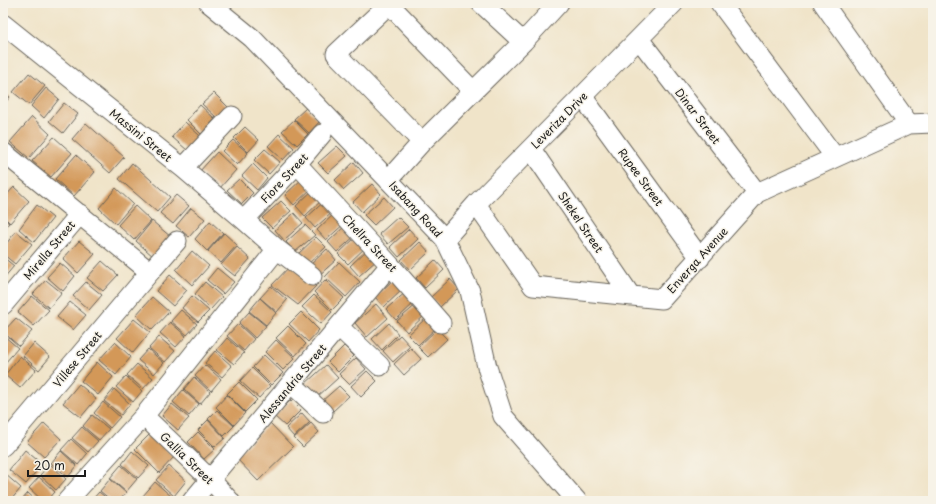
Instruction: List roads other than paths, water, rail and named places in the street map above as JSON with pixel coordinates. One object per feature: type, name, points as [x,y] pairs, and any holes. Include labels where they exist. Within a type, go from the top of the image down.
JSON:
[{"type":"street","name":"Isabang Road","points":[[209,3],[252,38],[445,239],[470,291],[486,366],[503,416],[577,501]]},
{"type":"street","points":[[481,3],[524,42]]},
{"type":"street","points":[[388,180],[422,142],[524,42],[559,3]]},
{"type":"street","name":"Leveriza Drive","points":[[445,239],[476,204],[674,3]]},
{"type":"street","points":[[720,3],[835,157]]},
{"type":"street","points":[[823,3],[909,124]]},
{"type":"street","points":[[422,142],[336,54],[390,4],[473,91]]},
{"type":"street","name":"Massini Street","points":[[3,24],[183,168],[277,249],[312,276]]},
{"type":"street","name":"Dinar Street","points":[[639,39],[757,193]]},
{"type":"street","name":"Rupee Street","points":[[582,96],[700,258]]},
{"type":"street","points":[[183,168],[232,116]]},
{"type":"street","name":"Enverga Avenue","points":[[476,204],[533,286],[662,299],[757,193],[909,124],[933,123]]},
{"type":"street","name":"Fiore Street","points":[[244,220],[297,164],[322,134]]},
{"type":"street","name":"Shekel Street","points":[[530,149],[631,296]]},
{"type":"street","points":[[6,160],[80,214],[150,272]]},
{"type":"street","name":"Chellra Street","points":[[297,164],[441,323]]},
{"type":"street","name":"Mirella Street","points":[[3,305],[80,214]]},
{"type":"street","name":"Villese Street","points":[[3,446],[177,241]]},
{"type":"street","points":[[67,501],[144,416],[277,249]]},
{"type":"street","name":"Alessandria Street","points":[[192,501],[292,384],[390,265]]},
{"type":"street","points":[[339,327],[380,366]]},
{"type":"street","points":[[292,384],[323,414]]},
{"type":"street","name":"Gallia Street","points":[[144,416],[211,480],[230,501]]}]
